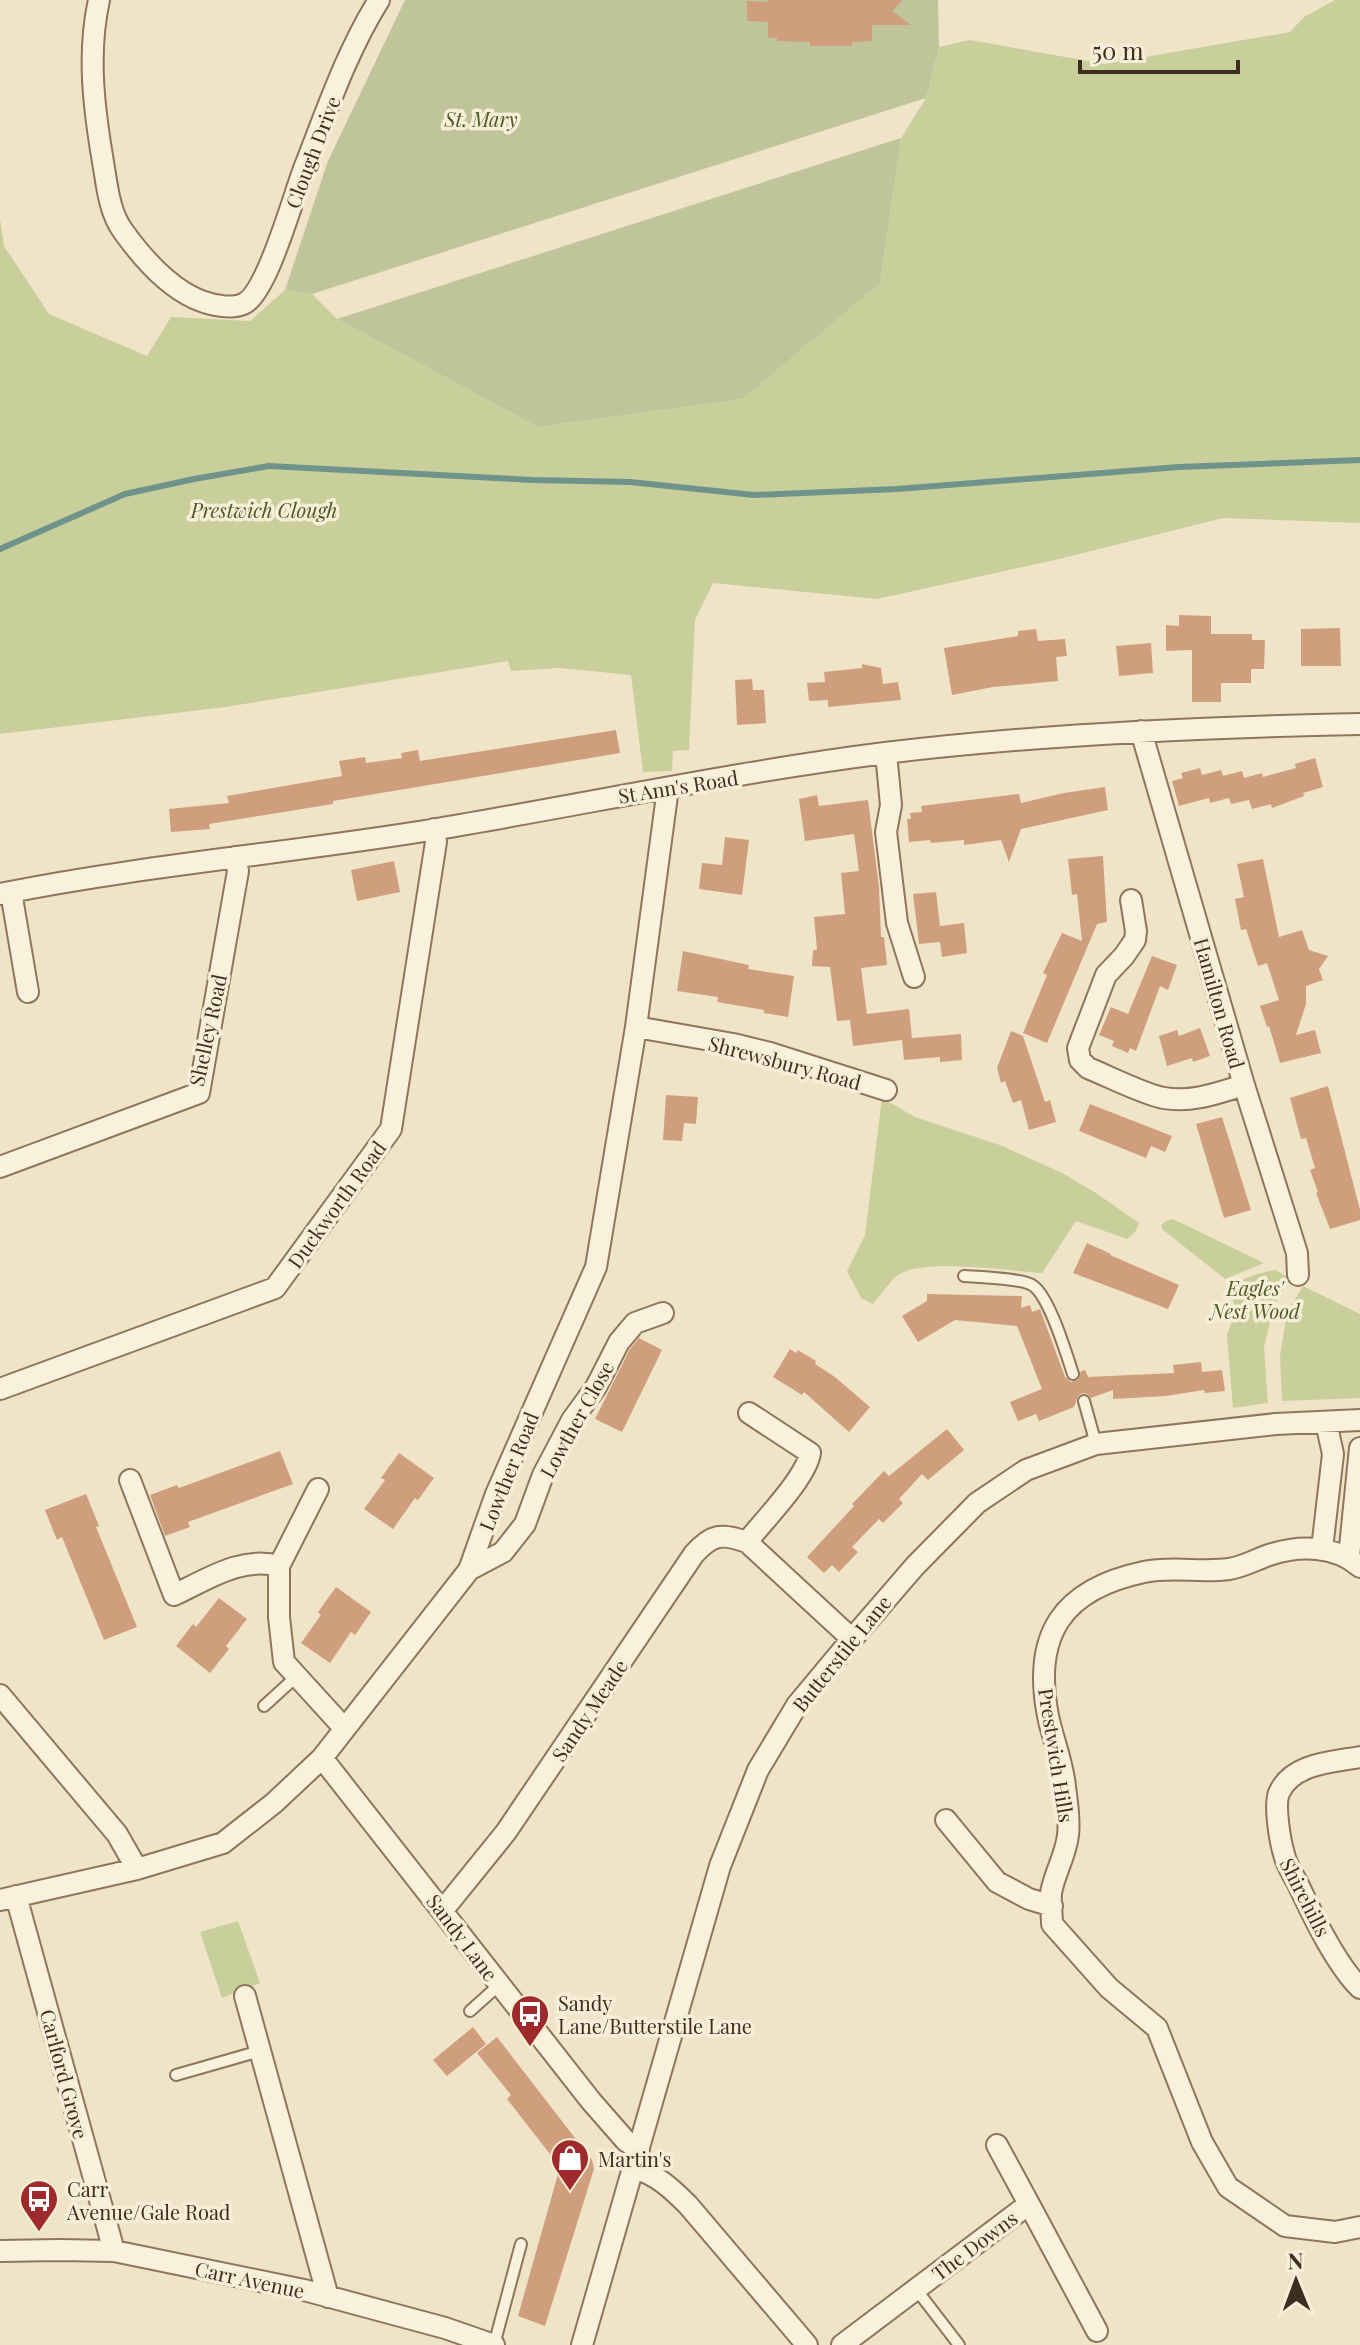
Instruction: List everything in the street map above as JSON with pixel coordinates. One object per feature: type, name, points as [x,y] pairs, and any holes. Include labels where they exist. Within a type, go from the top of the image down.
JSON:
[{"type":"street","name":"Clough Drive","points":[[99,0],[92,55],[97,128],[109,196],[118,225],[140,255],[180,290],[197,300],[230,307],[245,304],[266,274],[348,58],[379,0]]},
{"type":"street","name":"St Ann's Road","points":[[5,893],[434,829],[886,753],[1141,731],[1360,724]]},
{"type":"street","name":"Hamilton Road","points":[[1141,731],[1244,1085],[1297,1253],[1298,1275]]},
{"type":"street","points":[[886,753],[891,805],[886,832],[897,923],[914,977]]},
{"type":"street","name":"Lowther Road","points":[[8,1898],[137,1869],[223,1843],[274,1803],[322,1758],[469,1570],[496,1494],[596,1267],[636,1027],[668,788]]},
{"type":"street","name":"Duckworth Road","points":[[0,1389],[275,1288],[391,1129],[436,842],[434,829]]},
{"type":"street","name":"Shelley Road","points":[[0,1167],[199,1093],[238,871],[235,857]]},
{"type":"street","points":[[5,893],[28,992]]},
{"type":"street","points":[[1131,900],[1135,940],[1106,975],[1078,1048],[1080,1060],[1088,1068],[1162,1098],[1208,1096],[1244,1085]]},
{"type":"street","name":"Shrewsbury Road","points":[[636,1027],[770,1053],[886,1090]]},
{"type":"street","name":"Lowther Close","points":[[469,1570],[503,1552],[525,1524],[543,1475],[619,1342],[635,1323],[663,1313]]},
{"type":"street","points":[[749,1413],[810,1453],[809,1462],[796,1481],[747,1542],[852,1639]]},
{"type":"street","name":"Butterstile Lane","points":[[582,2345],[720,1866],[758,1770],[797,1705],[852,1639],[915,1566],[977,1503],[1026,1470],[1096,1444],[1276,1424],[1360,1420]]},
{"type":"street","points":[[1322,1549],[1333,1454],[1326,1422]]},
{"type":"street","name":"Prestwich Hills","points":[[1052,1906],[1051,1892],[1069,1835],[1065,1784],[1048,1713],[1044,1662],[1049,1636],[1062,1615],[1096,1587],[1146,1571],[1216,1571],[1240,1567],[1271,1554],[1301,1548],[1322,1549],[1354,1562],[1360,1448]]},
{"type":"street","points":[[130,1480],[174,1595],[238,1565],[262,1562],[279,1566]]},
{"type":"street","points":[[318,1489],[279,1566],[279,1617],[284,1662],[345,1729]]},
{"type":"street","name":"Sandy Meade","points":[[443,1910],[506,1832],[694,1554],[716,1537],[727,1536],[747,1542]]},
{"type":"street","points":[[0,1695],[117,1834],[137,1869]]},
{"type":"street","name":"Shirehills","points":[[1360,1757],[1313,1766],[1291,1777],[1278,1794],[1278,1818],[1284,1856],[1310,1909],[1350,1978],[1360,1988]]},
{"type":"street","name":"Sandy Lane","points":[[322,1758],[591,2101],[626,2141],[645,2171],[667,2183],[688,2205],[807,2345]]},
{"type":"street","points":[[946,1820],[997,1882],[1029,1899],[1052,1906],[1052,1924],[1109,1988],[1157,2028],[1202,2142],[1228,2187],[1285,2226],[1335,2232],[1360,2227]]},
{"type":"street","name":"Carlford Grove","points":[[8,1898],[114,2251]]},
{"type":"street","points":[[245,1996],[328,2297]]},
{"type":"street","points":[[997,2145],[1029,2204]]},
{"type":"street","name":"The Downs","points":[[842,2345],[1029,2204],[1097,2331]]},
{"type":"street","name":"Carr Avenue","points":[[0,2251],[114,2251],[328,2297],[445,2328],[494,2345]]},
{"type":"lane","points":[[964,1276],[1030,1284],[1042,1294],[1073,1374]]},
{"type":"lane","points":[[1084,1401],[1096,1444]]},
{"type":"lane","points":[[264,1706],[297,1676]]},
{"type":"lane","points":[[470,2011],[499,1985]]},
{"type":"lane","points":[[176,2075],[260,2051]]},
{"type":"lane","points":[[494,2345],[521,2244]]},
{"type":"lane","points":[[916,2289],[959,2345]]},
{"type":"green space","name":"St. Mary","points":[[405,0],[938,0],[939,47],[926,98],[312,294],[285,290],[328,161]]},
{"type":"green space","name":"Prestwich Clough","points":[[1335,0],[1360,0],[1360,523],[1223,518],[1055,560],[877,599],[713,583],[695,620],[689,750],[673,751],[672,771],[643,772],[631,675],[559,668],[511,671],[508,661],[226,707],[0,734],[0,219],[4,246],[49,314],[147,356],[171,317],[250,321],[285,290],[312,294],[337,319],[538,427],[743,399],[880,283],[901,138],[926,98],[939,47],[970,40],[1105,64],[1290,32],[1304,17]]},
{"type":"green space","points":[[901,138],[880,283],[743,399],[538,427],[337,319]]},
{"type":"green space","points":[[882,1098],[915,1117],[1000,1145],[1062,1173],[1139,1223],[1135,1232],[1127,1239],[1076,1221],[1042,1273],[926,1267],[898,1275],[873,1304],[861,1298],[847,1271],[865,1235]]},
{"type":"green space","name":"Eagles' Nest Wood","points":[[1170,1219],[1264,1263],[1225,1279],[1162,1229],[1162,1224]]},
{"type":"green space","name":"Eagles' Nest Wood","points":[[1275,1270],[1290,1278],[1274,1305],[1264,1347],[1268,1403],[1233,1408],[1227,1335],[1237,1308],[1232,1292],[1241,1281]]},
{"type":"green space","name":"Eagles' Nest Wood","points":[[1303,1286],[1360,1314],[1360,1398],[1282,1401],[1280,1355],[1287,1313]]},
{"type":"green space","points":[[238,1921],[260,1983],[222,1998],[200,1932]]},
{"type":"building","points":[[903,0],[892,11],[911,25],[872,25],[872,41],[852,42],[852,46],[810,46],[810,42],[777,41],[777,38],[768,38],[768,22],[747,21],[747,1]]},
{"type":"building","points":[[1179,615],[1211,616],[1211,634],[1252,634],[1252,640],[1265,640],[1264,669],[1251,669],[1251,683],[1221,683],[1221,702],[1192,702],[1192,650],[1166,651],[1166,625],[1179,626]]},
{"type":"building","points":[[1340,628],[1341,666],[1301,666],[1301,629]]},
{"type":"building","points":[[1036,629],[1038,641],[1065,639],[1067,656],[1056,657],[1058,681],[993,687],[952,695],[944,648],[1018,636],[1018,631]]},
{"type":"building","points":[[1151,643],[1153,673],[1119,676],[1116,646]]},
{"type":"building","points":[[862,664],[881,668],[883,684],[898,682],[901,700],[828,707],[828,700],[809,701],[807,683],[825,682],[824,672],[862,668]]},
{"type":"building","points":[[752,679],[753,690],[764,690],[766,723],[737,725],[735,680]]},
{"type":"building","points":[[616,730],[620,753],[333,801],[333,804],[209,824],[210,829],[171,832],[169,809],[229,803],[227,796],[342,776],[339,761],[365,757],[366,763],[402,758],[401,753],[418,750],[420,761]]},
{"type":"building","points":[[1315,758],[1323,787],[1272,808],[1271,804],[1252,809],[1249,800],[1231,804],[1229,798],[1210,803],[1209,798],[1179,806],[1172,781],[1183,778],[1181,773],[1200,768],[1202,775],[1221,770],[1223,776],[1242,771],[1244,778],[1262,773],[1263,777],[1296,768],[1295,764]]},
{"type":"building","points":[[1105,787],[1108,810],[1021,829],[1009,862],[1001,840],[964,845],[964,840],[909,842],[907,819],[911,819],[910,813],[922,812],[921,806],[1019,794],[1021,803]]},
{"type":"building","points":[[817,795],[819,806],[868,800],[879,887],[881,937],[884,937],[887,965],[861,968],[867,1014],[909,1009],[912,1038],[961,1034],[962,1060],[940,1062],[940,1057],[904,1060],[902,1040],[853,1046],[850,1020],[837,1021],[830,967],[812,966],[813,950],[817,950],[814,917],[845,914],[841,873],[859,871],[854,834],[805,841],[799,799]]},
{"type":"building","points":[[725,837],[749,840],[742,895],[699,889],[702,863],[722,865]]},
{"type":"building","points":[[1103,856],[1107,922],[1097,924],[1047,1043],[1023,1033],[1047,975],[1043,973],[1062,933],[1082,941],[1077,894],[1072,895],[1068,859]]},
{"type":"building","points":[[1263,859],[1279,937],[1302,930],[1309,950],[1328,956],[1319,969],[1323,980],[1306,986],[1306,1004],[1296,1035],[1315,1030],[1321,1053],[1280,1063],[1260,1006],[1279,1000],[1267,963],[1258,966],[1246,929],[1241,930],[1235,899],[1244,897],[1237,864]]},
{"type":"building","points":[[394,861],[400,892],[357,901],[351,870]]},
{"type":"building","points":[[936,892],[940,926],[964,923],[967,953],[942,957],[940,942],[919,944],[913,894]]},
{"type":"building","points":[[683,951],[749,965],[748,969],[794,976],[788,1017],[717,1002],[718,997],[677,991]]},
{"type":"building","points":[[1152,956],[1177,965],[1168,990],[1160,986],[1136,1051],[1130,1048],[1128,1053],[1112,1046],[1114,1041],[1099,1035],[1111,1007],[1128,1014]]},
{"type":"building","points":[[1200,1028],[1210,1056],[1167,1066],[1159,1036],[1177,1030],[1179,1036]]},
{"type":"building","points":[[1011,1031],[1023,1036],[1045,1102],[1050,1100],[1056,1122],[1029,1130],[1021,1100],[1013,1103],[1005,1081],[1001,1083],[997,1068]]},
{"type":"building","points":[[1328,1086],[1360,1210],[1360,1220],[1330,1229],[1316,1193],[1310,1170],[1315,1168],[1306,1138],[1301,1139],[1290,1098]]},
{"type":"building","points":[[666,1095],[698,1097],[696,1124],[684,1123],[682,1141],[663,1140]]},
{"type":"building","points":[[1090,1104],[1172,1136],[1165,1152],[1151,1146],[1146,1158],[1079,1131]]},
{"type":"building","points":[[1222,1117],[1251,1210],[1224,1218],[1196,1124]]},
{"type":"building","points":[[1087,1243],[1179,1285],[1168,1309],[1073,1273]]},
{"type":"building","points":[[927,1294],[1022,1296],[1021,1308],[1030,1305],[1032,1312],[1040,1309],[1065,1377],[1071,1382],[1078,1380],[1081,1371],[1085,1370],[1088,1377],[1174,1373],[1173,1365],[1201,1362],[1202,1372],[1222,1370],[1225,1391],[1205,1393],[1204,1390],[1113,1399],[1113,1390],[1091,1398],[1083,1393],[1078,1396],[1074,1407],[1039,1421],[1036,1414],[1018,1421],[1010,1402],[1042,1389],[1017,1326],[955,1320],[918,1342],[902,1316],[927,1301]]},
{"type":"building","points":[[639,1338],[662,1350],[622,1432],[595,1419],[630,1349]]},
{"type":"building","points":[[790,1349],[796,1353],[798,1350],[816,1361],[815,1364],[870,1407],[849,1432],[804,1392],[802,1395],[773,1377]]},
{"type":"building","points":[[947,1429],[964,1450],[928,1480],[922,1474],[899,1499],[903,1503],[883,1523],[879,1519],[852,1547],[858,1552],[839,1572],[832,1565],[824,1573],[807,1557],[884,1471],[889,1476]]},
{"type":"building","points":[[280,1451],[293,1484],[188,1522],[190,1527],[165,1536],[150,1495],[177,1485],[179,1488]]},
{"type":"building","points":[[399,1453],[434,1478],[393,1529],[364,1509],[385,1480],[381,1478]]},
{"type":"building","points":[[86,1494],[99,1526],[96,1527],[137,1627],[104,1640],[62,1537],[57,1540],[45,1510]]},
{"type":"building","points":[[336,1587],[371,1612],[355,1635],[351,1632],[330,1663],[301,1643]]},
{"type":"building","points":[[219,1598],[247,1619],[210,1673],[176,1646]]},
{"type":"building","points":[[473,2027],[486,2044],[447,2076],[433,2060]]},
{"type":"building","points":[[497,2037],[592,2160],[594,2169],[545,2326],[518,2316],[560,2167],[507,2099],[511,2095],[477,2053]]},
{"type":"waterway","points":[[0,549],[125,494],[269,466],[630,482],[754,495],[897,489],[1179,467],[1360,460]]},
{"type":"place","name":"Sandy Lane/Butterstile Lane","points":[[530,2048]]},
{"type":"place","name":"Martin's","points":[[570,2192]]},
{"type":"place","name":"Carr Avenue/Gale Road","points":[[39,2233]]}]
